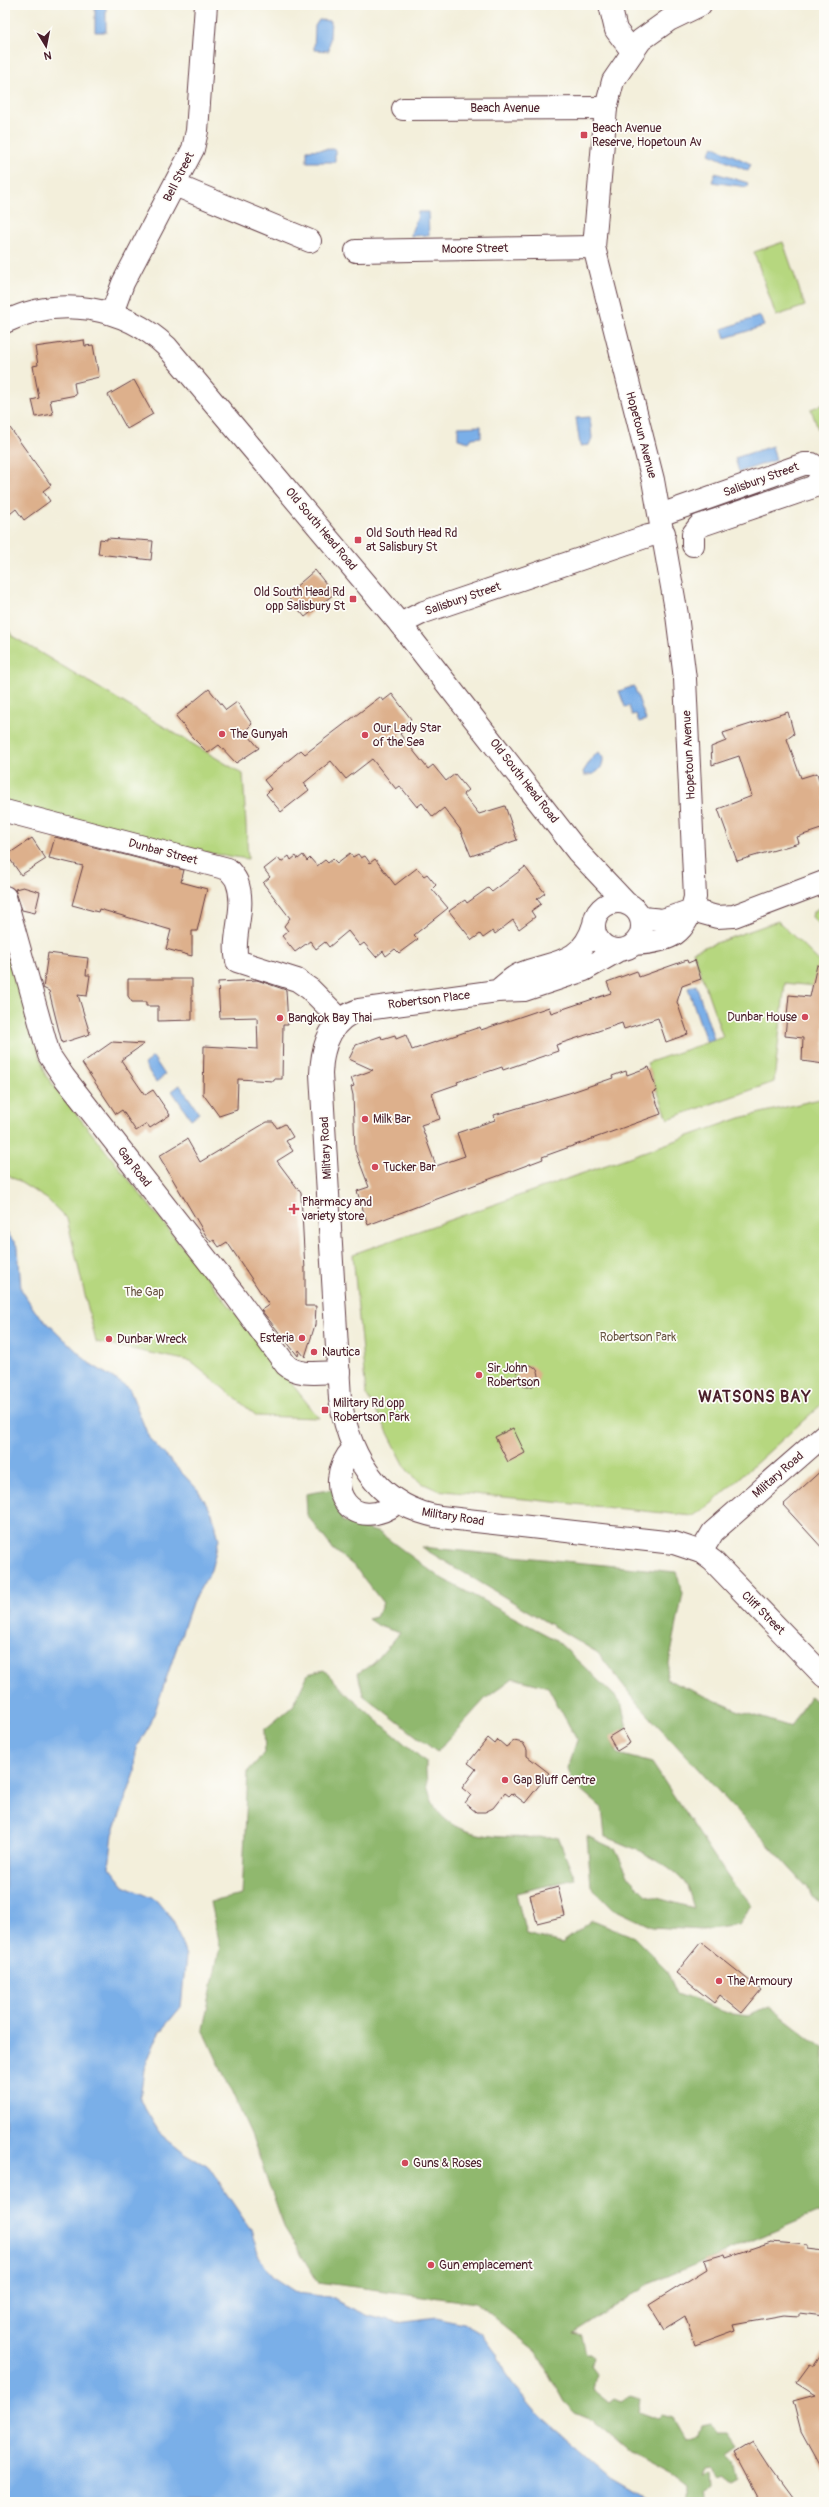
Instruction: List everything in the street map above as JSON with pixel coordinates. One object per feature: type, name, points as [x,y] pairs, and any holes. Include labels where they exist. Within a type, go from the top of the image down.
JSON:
[{"type":"street","name":"Bell Street","points":[[112,313],[123,283],[188,160],[196,136],[206,5]]},
{"type":"street","points":[[610,5],[616,30],[632,51]]},
{"type":"street","name":"Hopetoun Avenue","points":[[627,947],[652,943],[677,934],[684,928],[692,910],[695,870],[685,679],[678,615],[662,524],[594,247],[606,108],[613,80],[641,40],[669,20],[700,5]]},
{"type":"street","name":"Beach Avenue","points":[[404,109],[606,108]]},
{"type":"street","points":[[175,185],[310,241]]},
{"type":"street","name":"Moore Street","points":[[356,252],[594,247]]},
{"type":"street","name":"Old South Head Road","points":[[5,322],[29,313],[61,307],[98,309],[112,313],[145,328],[167,346],[400,624],[578,852],[634,911]]},
{"type":"street","name":"Salisbury Street","points":[[400,624],[424,612],[648,536],[662,524],[804,464],[812,464],[820,470],[821,479],[813,487],[699,526],[694,534],[692,545]]},
{"type":"street","name":"Dunbar Street","points":[[5,811],[228,869],[237,882],[240,904],[235,952],[237,961],[298,980],[310,989],[341,1020]]},
{"type":"street","name":"Old South Head Road","points":[[578,852],[598,899],[595,919]]},
{"type":"street","points":[[634,911],[642,932],[627,947],[601,943],[596,936],[595,919],[610,904],[634,911],[663,920],[692,910],[717,917],[734,916],[824,882]]},
{"type":"street","name":"Gap Road","points":[[5,897],[49,1055],[64,1077],[234,1294],[286,1365],[294,1371],[301,1372],[339,1372]]},
{"type":"street","name":"Robertson Place","points":[[497,991],[519,974],[558,963],[576,953],[590,939],[595,919]]},
{"type":"street","name":"Robertson Place","points":[[341,1020],[353,1012],[364,1009],[497,991],[524,990],[584,970],[627,947]]},
{"type":"street","name":"Military Road","points":[[341,1020],[324,1045],[321,1074],[339,1372],[344,1422],[353,1449],[374,1480],[398,1502],[412,1510],[440,1517],[674,1543],[700,1552],[713,1532],[824,1435]]},
{"type":"street","points":[[353,1449],[344,1459],[341,1470],[340,1496],[348,1506],[359,1512],[379,1513],[398,1502]]},
{"type":"street","name":"Cliff Street","points":[[700,1552],[713,1561],[824,1676]]},
{"type":"green space","points":[[783,242],[805,306],[776,316],[754,252]]},
{"type":"green space","points":[[824,404],[824,437],[821,438],[811,409]]},
{"type":"green space","points":[[5,623],[12,636],[243,774],[248,859],[5,822]]},
{"type":"green space","points":[[824,904],[824,929],[812,917],[813,912]]},
{"type":"green space","points":[[778,921],[824,966],[824,987],[785,983],[774,1082],[668,1119],[647,1063],[723,1037],[693,951]]},
{"type":"green space","name":"The Gap","points":[[5,937],[46,1076],[319,1418],[257,1416],[190,1361],[96,1342],[67,1219],[47,1199],[5,1173]]},
{"type":"green space","name":"Robertson Park","points":[[824,1098],[824,1402],[711,1504],[693,1516],[437,1490],[420,1482],[407,1470],[383,1423],[366,1395],[353,1254],[740,1118]]},
{"type":"green space","points":[[334,1489],[342,1521],[380,1533],[439,1577],[556,1640],[621,1702],[627,1728],[610,1737],[618,1754],[652,1763],[730,1880],[751,1905],[739,1925],[702,1930],[652,1927],[612,1908],[591,1886],[587,1836],[615,1849],[629,1878],[646,1895],[694,1908],[686,1885],[677,1875],[647,1855],[625,1844],[605,1837],[602,1808],[573,1783],[568,1768],[577,1740],[548,1687],[513,1678],[485,1699],[437,1752],[363,1695],[358,1673],[373,1664],[400,1633],[378,1626],[368,1619],[376,1617],[383,1603],[354,1566],[333,1549],[307,1515],[306,1494]]},
{"type":"green space","points":[[421,1547],[676,1572],[683,1593],[666,1679],[737,1710],[791,1727],[810,1696],[824,1709],[824,1904],[812,1897],[808,1888],[638,1704],[598,1653]]},
{"type":"green space","points":[[324,1670],[350,1697],[426,1762],[428,1790],[437,1810],[450,1823],[468,1831],[489,1836],[558,1837],[575,1879],[516,1893],[526,1934],[562,1943],[593,1920],[634,1937],[666,1969],[677,1994],[733,2014],[748,2016],[769,2006],[824,2049],[824,2215],[817,2213],[649,2284],[573,2333],[582,2335],[586,2354],[590,2354],[593,2359],[590,2366],[596,2374],[593,2390],[609,2403],[614,2399],[621,2402],[631,2396],[641,2399],[639,2412],[658,2419],[662,2415],[673,2418],[686,2441],[698,2437],[701,2426],[710,2424],[719,2433],[729,2433],[738,2446],[727,2454],[735,2462],[739,2480],[732,2484],[723,2477],[717,2479],[712,2468],[706,2469],[703,2476],[710,2473],[711,2489],[705,2495],[708,2502],[688,2502],[688,2488],[670,2474],[631,2453],[592,2420],[575,2413],[564,2402],[537,2353],[476,2303],[318,2282],[284,2227],[251,2134],[203,2029],[220,1946],[211,1902],[242,1895],[248,1771],[265,1753],[264,1730],[293,1706],[308,1674]]},
{"type":"water","points":[[95,5],[104,5],[106,8],[106,32],[95,32]]},
{"type":"water","points":[[319,20],[331,21],[329,51],[314,50],[315,26]]},
{"type":"water","points":[[713,146],[751,164],[748,171],[709,154]]},
{"type":"water","points":[[335,149],[335,162],[307,162],[307,150]]},
{"type":"water","points":[[715,173],[748,183],[747,187],[712,182]]},
{"type":"water","points":[[418,212],[428,212],[429,235],[411,236]]},
{"type":"water","points":[[760,316],[764,326],[725,338],[722,329]]},
{"type":"water","points":[[590,417],[592,438],[589,445],[580,446],[576,418]]},
{"type":"water","points":[[481,426],[481,437],[472,438],[469,442],[458,439],[458,427]]},
{"type":"water","points":[[772,446],[776,460],[739,472],[735,458]]},
{"type":"water","points":[[634,686],[646,720],[639,722],[636,714],[632,715],[629,706],[625,707],[619,691]]},
{"type":"water","points":[[599,752],[603,758],[602,765],[595,773],[584,775],[583,772],[594,755]]},
{"type":"water","points":[[696,985],[714,1039],[706,1041],[688,988]]},
{"type":"water","points":[[153,1057],[165,1075],[156,1082],[144,1064]]},
{"type":"water","points":[[180,1085],[199,1113],[191,1119],[172,1091]]},
{"type":"water","points":[[5,1230],[18,1247],[21,1289],[35,1311],[89,1363],[129,1388],[149,1438],[198,1490],[212,1513],[219,1539],[211,1570],[192,1603],[151,1723],[136,1748],[135,1773],[113,1834],[109,1867],[124,1886],[156,1900],[174,1922],[186,1956],[181,2007],[159,2033],[144,2069],[140,2100],[159,2132],[185,2153],[207,2165],[251,2230],[259,2257],[272,2276],[298,2293],[329,2297],[369,2316],[397,2323],[436,2318],[464,2324],[482,2334],[496,2353],[505,2373],[536,2412],[611,2477],[654,2502],[5,2502]]},
{"type":"building","points":[[84,340],[85,346],[93,345],[99,377],[74,383],[76,395],[50,400],[53,414],[36,417],[32,400],[39,398],[33,366],[38,365],[35,347]]},
{"type":"building","points":[[134,380],[153,414],[127,429],[108,395]]},
{"type":"building","points":[[5,421],[51,485],[43,491],[50,501],[24,520],[16,509],[5,518]]},
{"type":"building","points":[[107,538],[153,541],[151,560],[98,554],[100,539],[107,540]]},
{"type":"building","points":[[315,570],[334,594],[305,617],[286,595]]},
{"type":"building","name":"The Gunyah","points":[[209,689],[226,710],[237,702],[252,724],[245,731],[259,748],[236,763],[219,745],[208,753],[192,737],[176,716]]},
{"type":"building","points":[[392,694],[411,719],[403,726],[406,729],[400,734],[428,769],[433,765],[446,781],[455,774],[468,790],[463,794],[479,814],[505,806],[517,840],[471,856],[460,829],[444,808],[433,817],[422,803],[417,807],[400,786],[396,789],[372,759],[346,779],[331,761],[304,783],[309,790],[281,812],[266,794],[271,789],[264,780],[301,750],[305,754],[380,697],[383,701]]},
{"type":"building","points":[[788,712],[794,734],[787,739],[801,778],[817,773],[821,787],[824,786],[824,828],[797,837],[799,843],[737,861],[718,809],[752,796],[739,756],[712,765],[711,747],[726,741],[723,733]]},
{"type":"building","points":[[55,837],[184,870],[181,882],[207,889],[197,931],[192,931],[192,956],[166,949],[171,930],[99,909],[98,912],[72,905],[83,866],[49,858]]},
{"type":"building","points":[[32,838],[46,859],[21,875],[7,855]]},
{"type":"building","points":[[350,853],[353,857],[358,854],[361,858],[365,856],[370,863],[375,859],[395,885],[417,868],[424,876],[427,874],[436,885],[432,889],[448,908],[414,935],[418,939],[399,953],[395,949],[386,956],[383,951],[376,957],[364,943],[360,946],[348,931],[329,947],[325,942],[316,949],[310,941],[295,952],[282,936],[288,931],[284,926],[290,918],[263,883],[270,877],[264,869],[278,858],[281,862],[289,856],[291,860],[296,856],[298,859],[303,855],[307,861],[310,858],[317,866],[325,860],[328,863],[333,859],[337,863]]},
{"type":"building","points":[[525,867],[545,893],[537,899],[541,904],[531,911],[535,917],[519,929],[513,920],[495,934],[493,931],[483,938],[480,934],[472,940],[449,911],[465,900],[467,903],[488,888],[492,892]]},
{"type":"building","points":[[23,887],[40,892],[35,913],[22,910],[15,889]]},
{"type":"building","points":[[48,953],[88,958],[86,975],[90,975],[87,996],[78,995],[90,1034],[62,1043],[49,991],[43,988]]},
{"type":"building","points":[[687,960],[688,963],[695,960],[701,979],[682,986],[677,1002],[688,1034],[666,1042],[658,1018],[624,1029],[622,1023],[556,1045],[558,1051],[503,1070],[502,1067],[457,1082],[458,1084],[432,1093],[440,1119],[421,1125],[436,1166],[465,1156],[457,1133],[495,1120],[494,1115],[569,1093],[613,1078],[612,1076],[626,1071],[627,1075],[649,1067],[657,1091],[653,1092],[661,1114],[542,1157],[543,1159],[368,1225],[357,1191],[369,1187],[355,1150],[353,1095],[351,1087],[354,1086],[351,1078],[373,1070],[349,1059],[356,1045],[381,1036],[382,1039],[395,1035],[396,1039],[406,1035],[412,1050],[480,1027],[481,1030],[549,1007],[551,1013],[611,993],[607,982],[637,971],[639,977]]},
{"type":"building","name":"Dunbar House","points":[[817,965],[824,966],[824,1064],[802,1061],[803,1038],[785,1036],[789,995],[810,997]]},
{"type":"building","points":[[128,979],[192,979],[192,1020],[158,1021],[158,1006],[146,1006],[146,1002],[132,1002],[128,996]]},
{"type":"building","points":[[257,980],[286,990],[288,1025],[283,1025],[282,1079],[274,1079],[274,1081],[238,1079],[237,1110],[219,1116],[203,1094],[204,1046],[258,1049],[257,1017],[220,1018],[218,982]]},
{"type":"building","points":[[112,1042],[144,1044],[121,1060],[145,1095],[153,1090],[170,1115],[150,1128],[147,1124],[136,1131],[122,1110],[116,1114],[82,1063]]},
{"type":"building","points":[[267,1122],[273,1122],[277,1128],[285,1124],[293,1137],[286,1141],[293,1151],[277,1161],[301,1193],[305,1270],[305,1306],[316,1306],[315,1325],[305,1357],[299,1350],[298,1356],[261,1310],[269,1305],[227,1242],[219,1247],[214,1240],[211,1242],[205,1234],[159,1156],[187,1139],[200,1162]]},
{"type":"building","points":[[528,1365],[536,1368],[539,1376],[536,1384],[528,1387],[520,1384],[517,1376],[520,1368]]},
{"type":"building","points":[[513,1428],[525,1453],[508,1462],[495,1437]]},
{"type":"building","points":[[824,1468],[824,1550],[783,1505]]},
{"type":"building","points":[[622,1729],[630,1743],[617,1751],[609,1737]]},
{"type":"building","name":"Gap Bluff Centre","points":[[488,1738],[495,1744],[498,1740],[506,1747],[514,1741],[523,1743],[527,1750],[527,1756],[549,1773],[525,1803],[512,1793],[509,1796],[505,1793],[493,1808],[485,1812],[476,1812],[465,1803],[471,1795],[462,1788],[476,1769],[468,1763]]},
{"type":"building","points":[[558,1887],[565,1916],[537,1923],[530,1895]]},
{"type":"building","name":"The Armoury","points":[[701,1942],[761,1990],[742,2013],[720,1995],[714,2003],[676,1973]]},
{"type":"building","points":[[771,2242],[808,2245],[808,2249],[824,2251],[824,2316],[799,2313],[799,2316],[784,2315],[734,2324],[736,2330],[695,2345],[685,2316],[664,2329],[649,2305],[707,2269],[704,2260],[725,2254],[726,2257]]},
{"type":"building","points":[[824,2350],[824,2474],[801,2432],[793,2401],[815,2395],[796,2383],[810,2364],[814,2366]]},
{"type":"building","points":[[753,2442],[795,2502],[761,2502],[735,2453]]},
{"type":"place","name":"Beach Avenue Reserve, Hopetoun Av","points":[[584,135]]},
{"type":"place","name":"Old South Head Rd at Salisbury St","points":[[358,540]]},
{"type":"place","name":"Old South Head Rd opp Salisbury St","points":[[353,599]]},
{"type":"place","name":"The Gunyah","points":[[222,734]]},
{"type":"place","name":"Our Lady Star of the Sea","points":[[365,735]]},
{"type":"place","name":"Dunbar House","points":[[805,1017]]},
{"type":"place","name":"Bangkok Bay Thai","points":[[280,1018]]},
{"type":"place","name":"Milk Bar","points":[[365,1119]]},
{"type":"place","name":"Tucker Bar","points":[[375,1167]]},
{"type":"place","name":"Pharmacy and variety store","points":[[294,1209]]},
{"type":"place","name":"Esteria","points":[[302,1338]]},
{"type":"place","name":"Dunbar Wreck","points":[[109,1339]]},
{"type":"place","name":"Nautica","points":[[314,1352]]},
{"type":"place","name":"Sir John Robertson","points":[[479,1375]]},
{"type":"place","name":"Military Rd opp Robertson Park","points":[[325,1410]]},
{"type":"place","name":"Gap Bluff Centre","points":[[505,1780]]},
{"type":"place","name":"The Armoury","points":[[719,1981]]},
{"type":"place","name":"Guns & Roses","points":[[405,2163]]},
{"type":"place","name":"Gun emplacement","points":[[431,2265]]},
{"type":"district","name":"WATSONS BAY","points":[[755,1397]]}]
